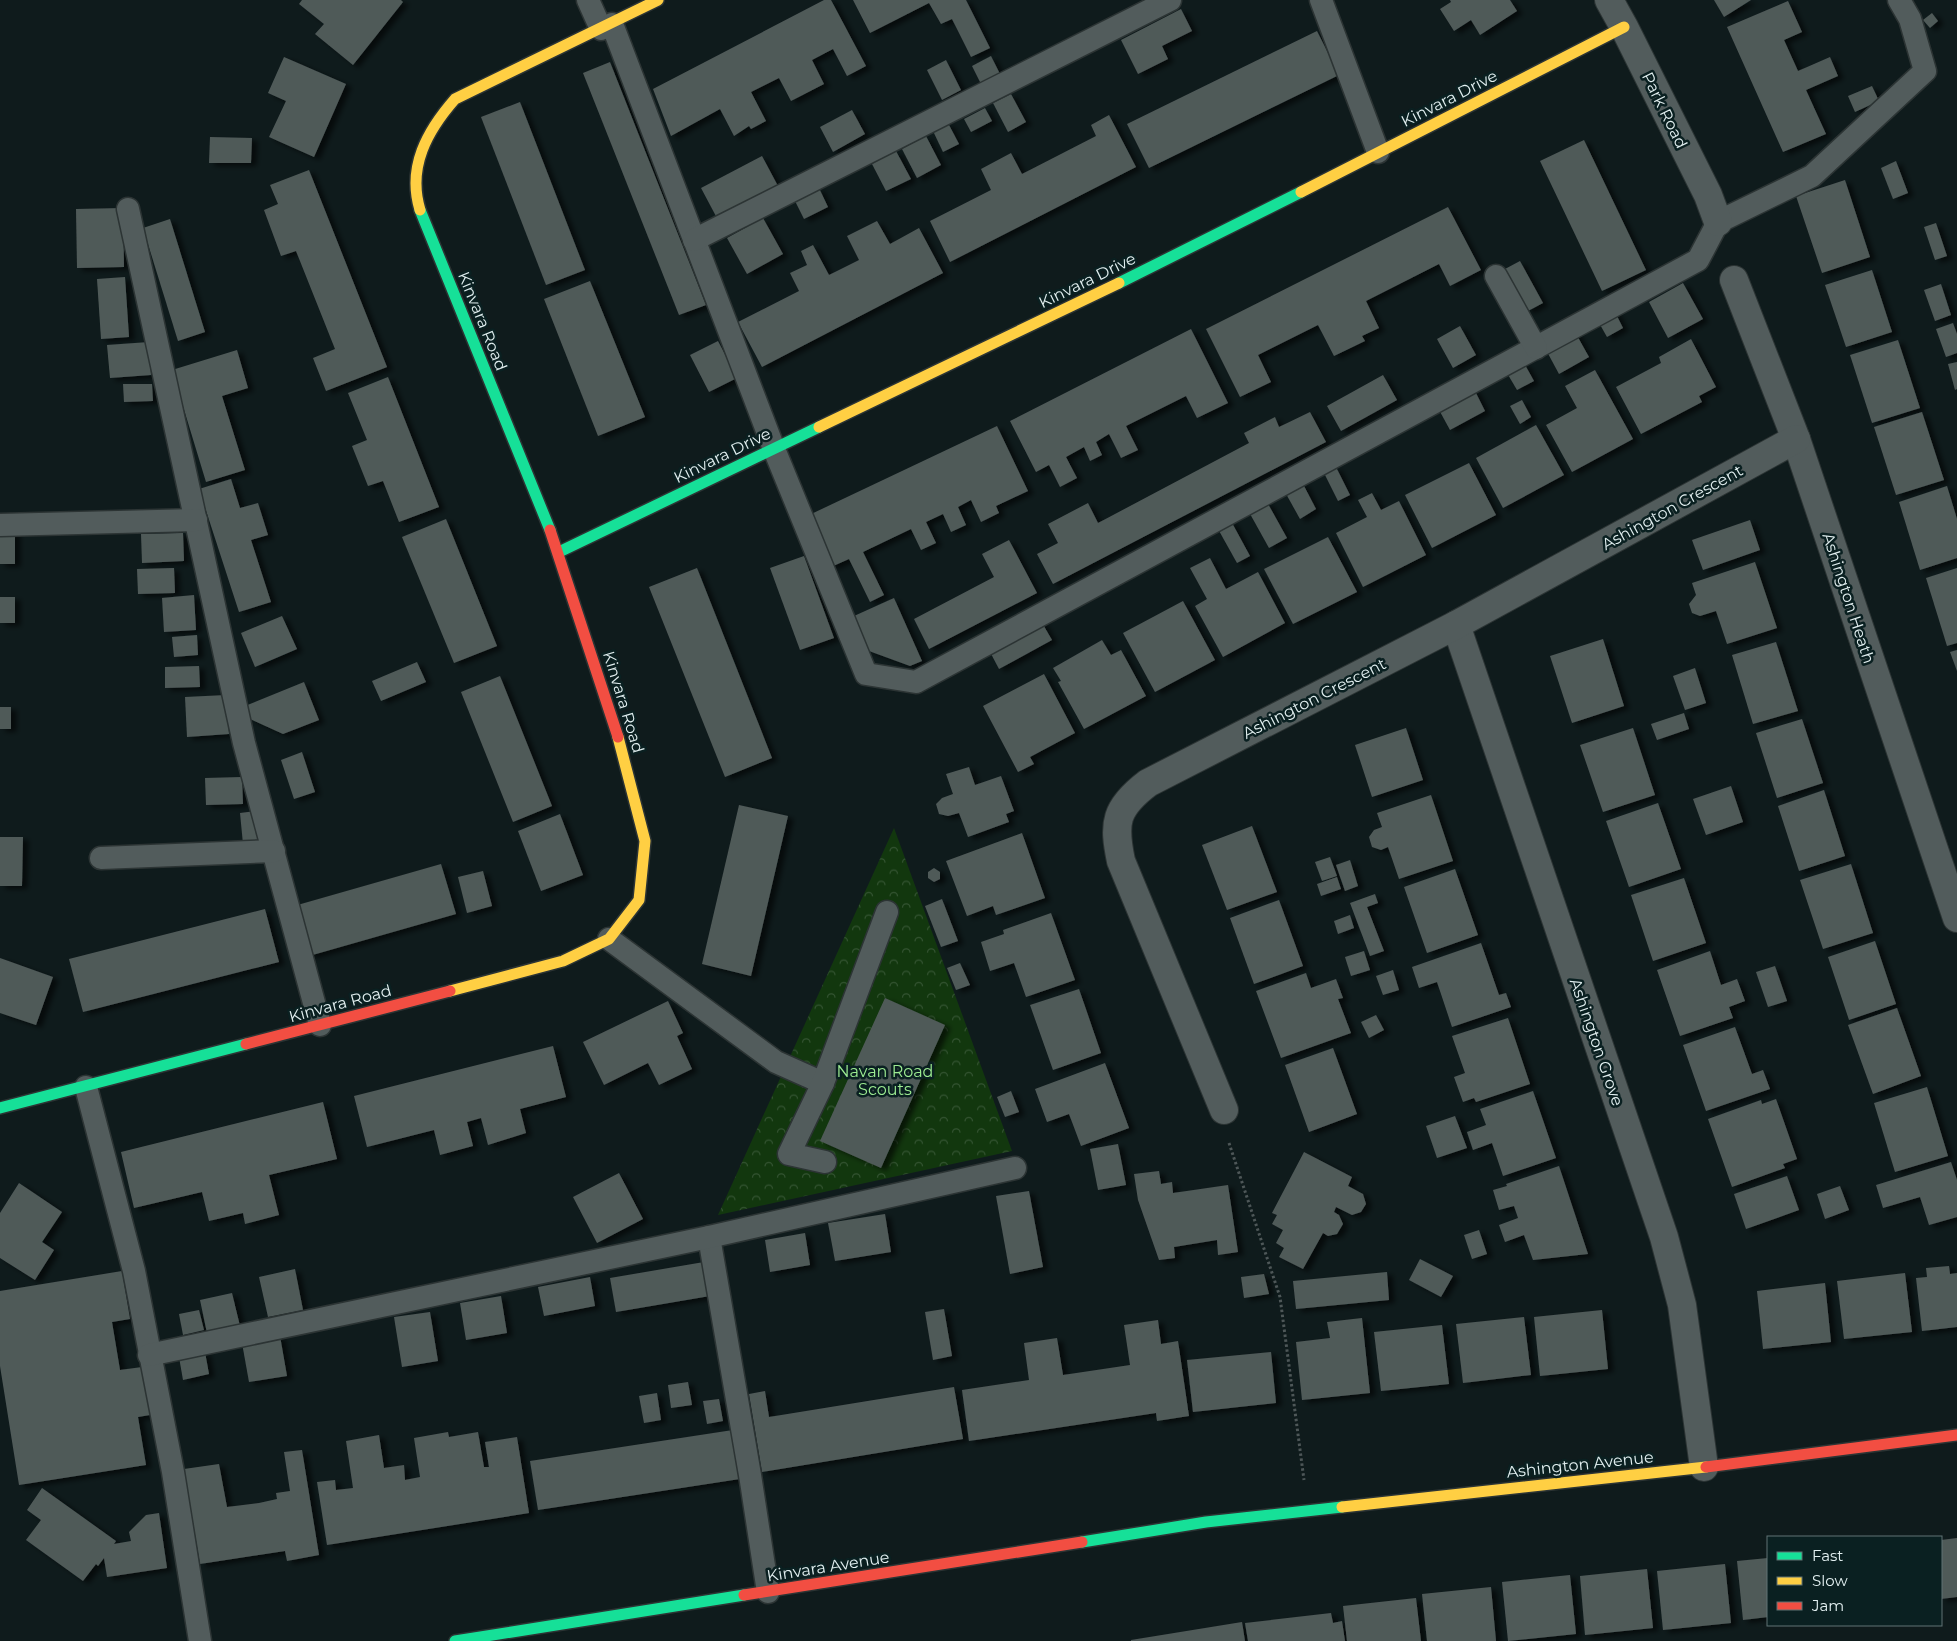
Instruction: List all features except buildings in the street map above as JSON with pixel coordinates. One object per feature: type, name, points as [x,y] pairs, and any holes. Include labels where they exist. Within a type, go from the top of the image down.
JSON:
[{"type":"street","name":"Kinvara Road","points":[[0,1108],[563,961],[609,939],[639,900],[645,841],[625,760],[559,552],[419,208],[415,174],[421,149],[437,120],[455,99],[488,81],[606,27],[658,0]]},
{"type":"street","name":"Park Road","points":[[1609,0],[1708,195],[1718,222]]},
{"type":"street","name":"Kinvara Drive","points":[[559,552],[1169,259],[1624,27]]},
{"type":"street","name":"Ashington Heath","points":[[1734,280],[1796,439],[1957,918]]},
{"type":"street","name":"Ashington Crescent","points":[[1224,1110],[1121,861],[1116,835],[1118,818],[1130,797],[1148,783],[1456,625],[1796,439]]},
{"type":"street","name":"Ashington Grove","points":[[1456,625],[1664,1237],[1682,1305],[1704,1467]]},
{"type":"street","name":"Ashington Avenue","points":[[1206,1522],[1704,1467],[1957,1435]]},
{"type":"street","name":"Kinvara Avenue","points":[[455,1641],[1206,1522]]},
{"type":"lane","points":[[588,0],[606,27],[694,240],[774,449],[866,674],[916,682],[1698,260],[1718,222],[1812,176],[1925,71],[1910,19],[1898,0]]},
{"type":"lane","points":[[694,240],[1170,0]]},
{"type":"lane","points":[[1321,0],[1378,152]]},
{"type":"lane","points":[[128,209],[244,743],[320,1025]]},
{"type":"lane","points":[[1496,276],[1536,348]]},
{"type":"lane","points":[[0,525],[196,520]]},
{"type":"lane","points":[[101,858],[274,851]]},
{"type":"lane","points":[[825,1162],[789,1154],[823,1083],[887,912]]},
{"type":"lane","points":[[609,939],[776,1062],[823,1083]]},
{"type":"lane","points":[[86,1087],[134,1270],[173,1472],[200,1641]]},
{"type":"lane","points":[[150,1355],[710,1237],[1015,1168]]},
{"type":"lane","points":[[710,1237],[768,1592]]},
{"type":"path","points":[[1224,1110],[1229,1141],[1280,1297],[1308,1510]]},
{"type":"green space","name":"Navan Road Scouts","points":[[894,828],[1012,1151],[718,1215]]},
{"type":"traffic: fast","points":[[1119,283],[1301,192]]},
{"type":"traffic: fast","points":[[420,210],[550,530]]},
{"type":"traffic: fast","points":[[559,552],[819,427]]},
{"type":"traffic: fast","points":[[0,1108],[246,1044]]},
{"type":"traffic: fast","points":[[1082,1542],[1206,1522],[1342,1507]]},
{"type":"traffic: fast","points":[[455,1641],[744,1595]]},
{"type":"traffic: slow","points":[[420,210],[416,179],[422,150],[436,124],[455,99],[658,0]]},
{"type":"traffic: slow","points":[[1301,192],[1624,27]]},
{"type":"traffic: slow","points":[[819,427],[1119,283]]},
{"type":"traffic: slow","points":[[450,991],[563,961],[609,939],[639,900],[645,841],[618,737]]},
{"type":"traffic: slow","points":[[1342,1507],[1706,1467]]},
{"type":"traffic: jam","points":[[550,530],[618,737]]},
{"type":"traffic: jam","points":[[246,1044],[450,991]]},
{"type":"traffic: jam","points":[[1706,1467],[1957,1435]]},
{"type":"traffic: jam","points":[[744,1595],[1082,1542]]}]
